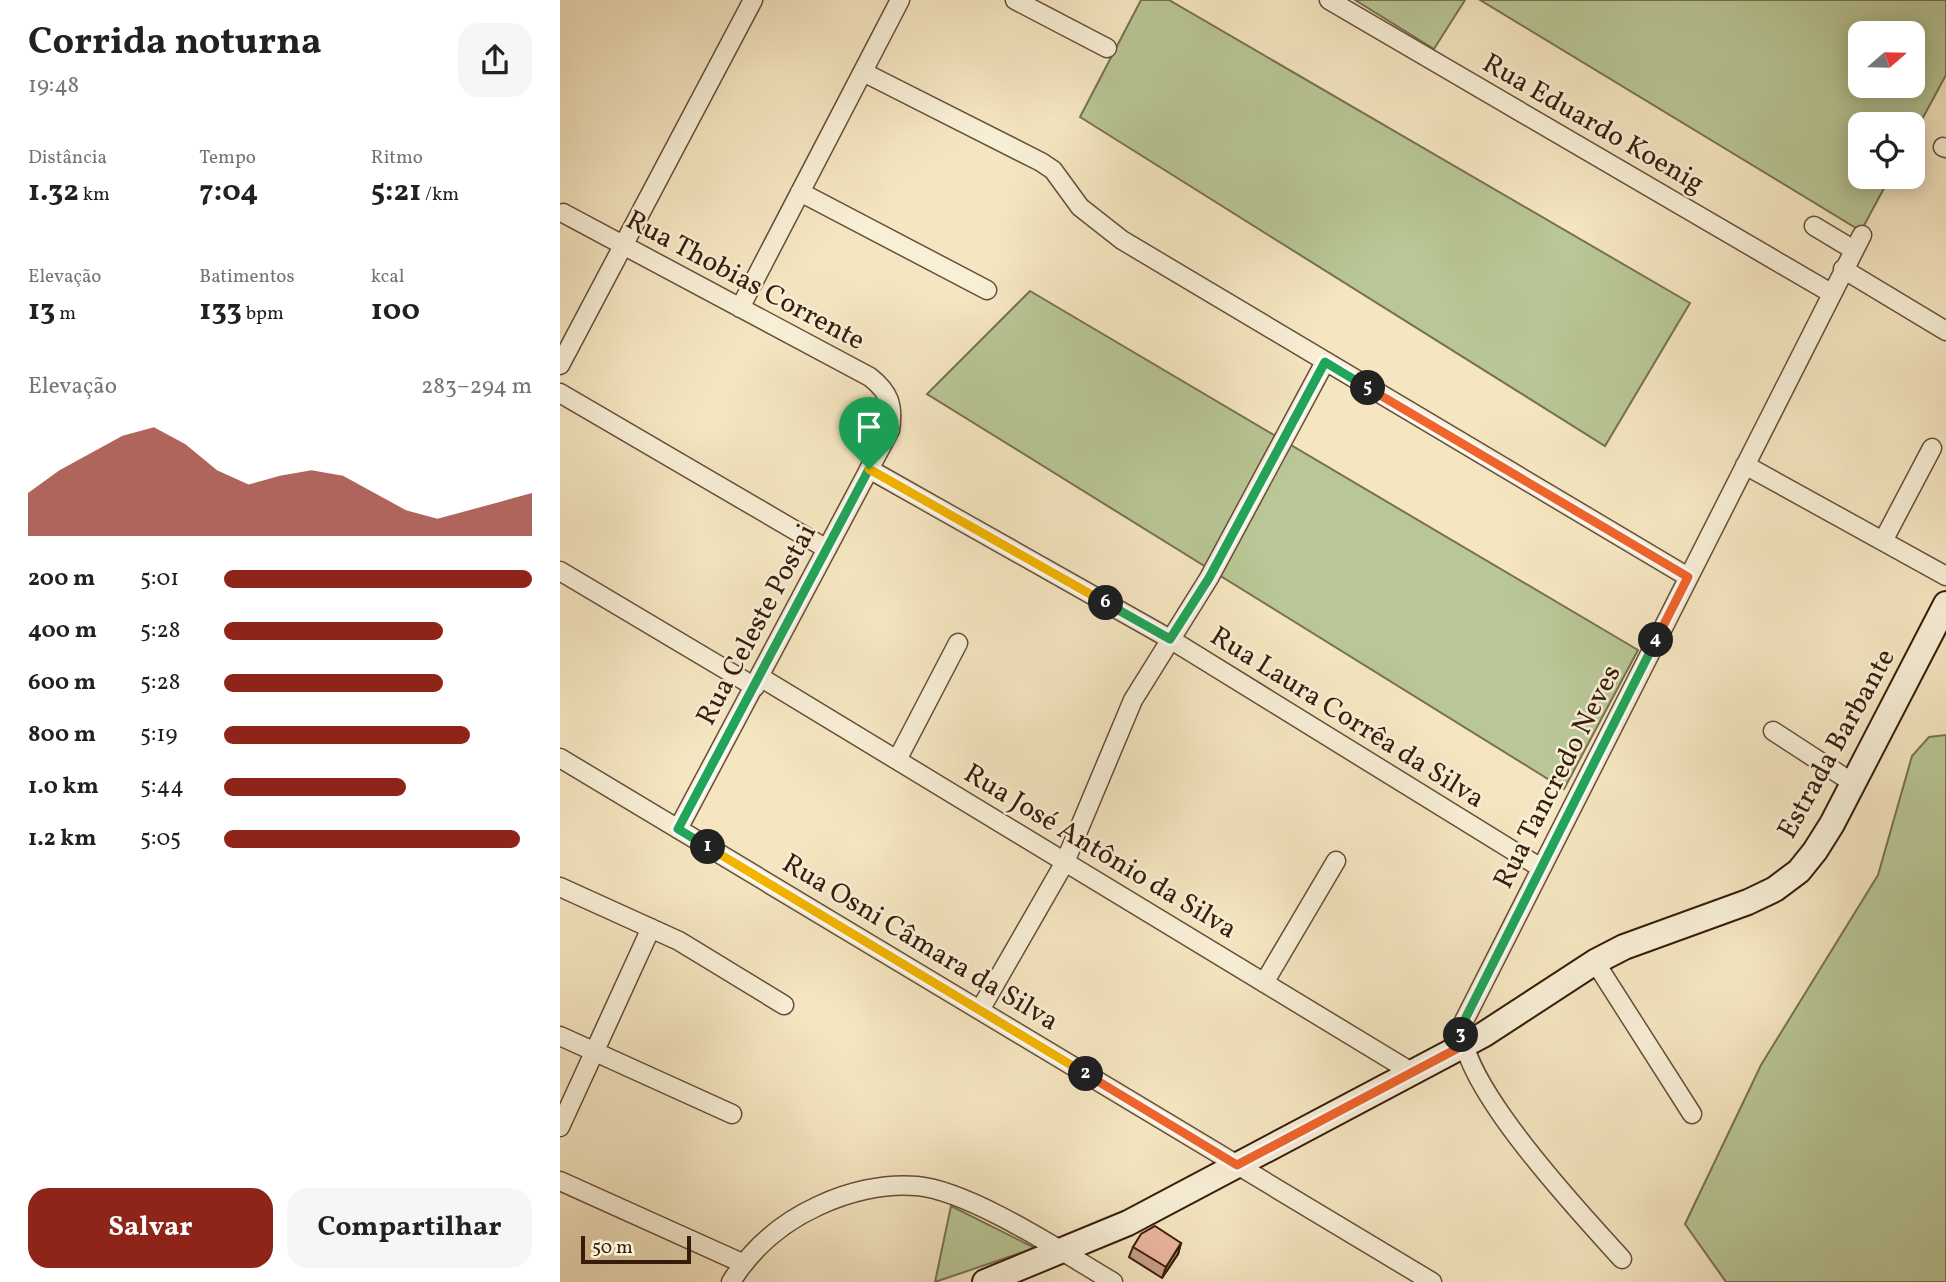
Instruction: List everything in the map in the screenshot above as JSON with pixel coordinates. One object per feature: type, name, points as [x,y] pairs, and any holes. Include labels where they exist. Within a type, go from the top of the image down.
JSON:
[{"type":"main road","name":"Estrada Barbante","points":[[985,1282],[1063,1253],[1128,1223],[1462,1046],[1503,1023],[1595,962],[1646,938],[1748,902],[1775,889],[1799,871],[1815,852],[1946,604]]},
{"type":"street","points":[[560,365],[753,0]]},
{"type":"street","points":[[740,307],[900,0]]},
{"type":"street","points":[[1015,0],[1107,48]]},
{"type":"street","name":"Rua Eduardo Koenig","points":[[1329,0],[1831,293]]},
{"type":"street","points":[[863,72],[1041,162],[1053,170],[1080,207],[1095,220],[1325,362],[1688,577]]},
{"type":"street","points":[[800,192],[988,289]]},
{"type":"street","name":"Rua Thobias Corrente","points":[[564,213],[870,377],[883,387],[892,405]]},
{"type":"street","name":"Rua Tancredo Neves","points":[[1462,1046],[1463,1023],[1858,242],[1814,226]]},
{"type":"street","points":[[1843,269],[1946,331]]},
{"type":"street","points":[[979,1010],[1065,862],[1123,720],[1209,578],[1325,362]]},
{"type":"street","points":[[560,393],[827,549]]},
{"type":"street","name":"Rua Celeste Postai","points":[[678,829],[890,430],[892,405]]},
{"type":"street","points":[[1883,541],[1932,448]]},
{"type":"street","points":[[1745,465],[1946,576]]},
{"type":"street","name":"Rua Laura Corrêa da Silva","points":[[869,469],[1170,639],[1541,868]]},
{"type":"street","name":"Rua José Antônio da Silva","points":[[560,571],[897,760],[1413,1073]]},
{"type":"street","points":[[897,760],[958,643]]},
{"type":"street","points":[[1773,731],[1853,783]]},
{"type":"street","name":"Rua Osni Câmara da Silva","points":[[560,758],[1432,1282]]},
{"type":"street","points":[[1264,983],[1336,860]]},
{"type":"street","points":[[560,887],[703,955],[783,1005]]},
{"type":"street","points":[[560,1127],[651,928]]},
{"type":"street","points":[[1595,962],[1692,1114]]},
{"type":"street","points":[[560,1036],[732,1114]]},
{"type":"street","points":[[1462,1046],[1522,1146],[1622,1259]]},
{"type":"street","points":[[560,1181],[742,1263]]},
{"type":"street","points":[[731,1282],[742,1263],[774,1232],[816,1207],[855,1193],[902,1186],[948,1194],[1113,1282]]},
{"type":"green space","points":[[1141,0],[1169,0],[1690,303],[1605,446],[1080,117]]},
{"type":"green space","points":[[1355,0],[1465,0],[1434,49]]},
{"type":"green space","points":[[1480,0],[1946,0],[1946,75],[1925,114],[1848,112],[1848,189],[1884,189],[1861,231]]},
{"type":"green space","points":[[1030,291],[1638,650],[1564,789],[927,394]]},
{"type":"green space","points":[[1946,735],[1946,1282],[1726,1282],[1685,1224],[1761,1065],[1878,875],[1912,756],[1929,737]]},
{"type":"green space","points":[[951,1206],[1035,1248],[935,1282]]},
{"type":"building","points":[[1155,1226],[1181,1243],[1166,1267],[1133,1247],[1141,1234]]},
{"type":"route","points":[[1325,362],[1688,577],[1463,1023],[1462,1046],[1237,1165],[678,829],[869,469],[1170,639],[1209,578],[1325,362]]}]
